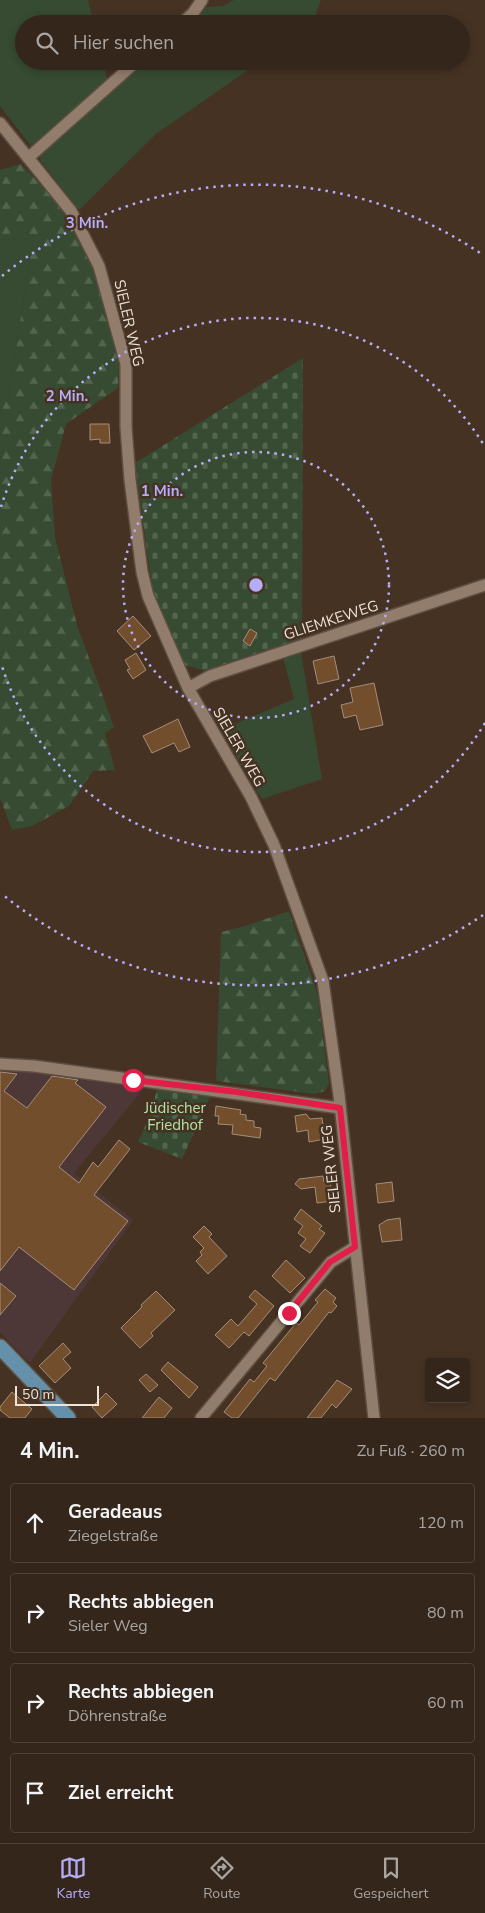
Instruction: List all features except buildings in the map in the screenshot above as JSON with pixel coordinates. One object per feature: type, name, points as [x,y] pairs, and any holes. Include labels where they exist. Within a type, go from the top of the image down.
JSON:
[{"type":"main road","points":[[0,1347],[68,1418]]},
{"type":"street","points":[[191,15],[202,0]]},
{"type":"street","points":[[28,158],[127,70]]},
{"type":"street","name":"SIELER WEG","points":[[0,123],[71,211],[100,266],[126,364],[126,427],[130,480],[142,572],[148,596],[188,688],[251,797],[274,845],[323,981],[340,1108],[374,1418]]},
{"type":"street","name":"GLIEMKEWEG","points":[[188,688],[210,676],[485,585]]},
{"type":"street","points":[[0,1064],[34,1066],[340,1108]]},
{"type":"street","points":[[201,1418],[330,1262],[355,1247]]},
{"type":"shaded area","points":[[0,1067],[31,1067],[145,1087],[74,1173],[133,1220],[30,1363],[0,1332]]},
{"type":"green space","points":[[0,0],[88,0],[92,15],[15,15],[15,70],[105,70],[107,80],[31,146],[0,106]]},
{"type":"green space","points":[[234,0],[321,0],[315,15],[197,15],[206,7],[223,6]]},
{"type":"green space","points":[[134,70],[248,70],[156,134],[79,210],[40,160],[41,151]]},
{"type":"green space","points":[[21,164],[68,214],[95,268],[119,366],[118,388],[66,424],[51,480],[55,537],[77,625],[114,727],[105,733],[115,770],[93,771],[69,806],[32,826],[12,830],[0,798],[0,414],[9,394],[33,238],[0,240],[0,170]]},
{"type":"green space","points":[[33,238],[9,394],[0,414],[0,240]]},
{"type":"green space","points":[[303,358],[302,640],[209,672],[184,665],[153,594],[135,463]]},
{"type":"green space","points":[[301,652],[322,779],[262,799],[220,730],[294,699],[283,658]]},
{"type":"green space","points":[[289,911],[317,992],[329,1083],[325,1091],[315,1094],[216,1081],[221,932]]},
{"type":"green space","name":"Jüdischer Friedhof","points":[[157,1089],[210,1097],[182,1159],[138,1142],[151,1113]]},
{"type":"route","points":[[133,1080],[237,1092],[340,1108],[355,1247],[330,1262],[289,1313]]}]
